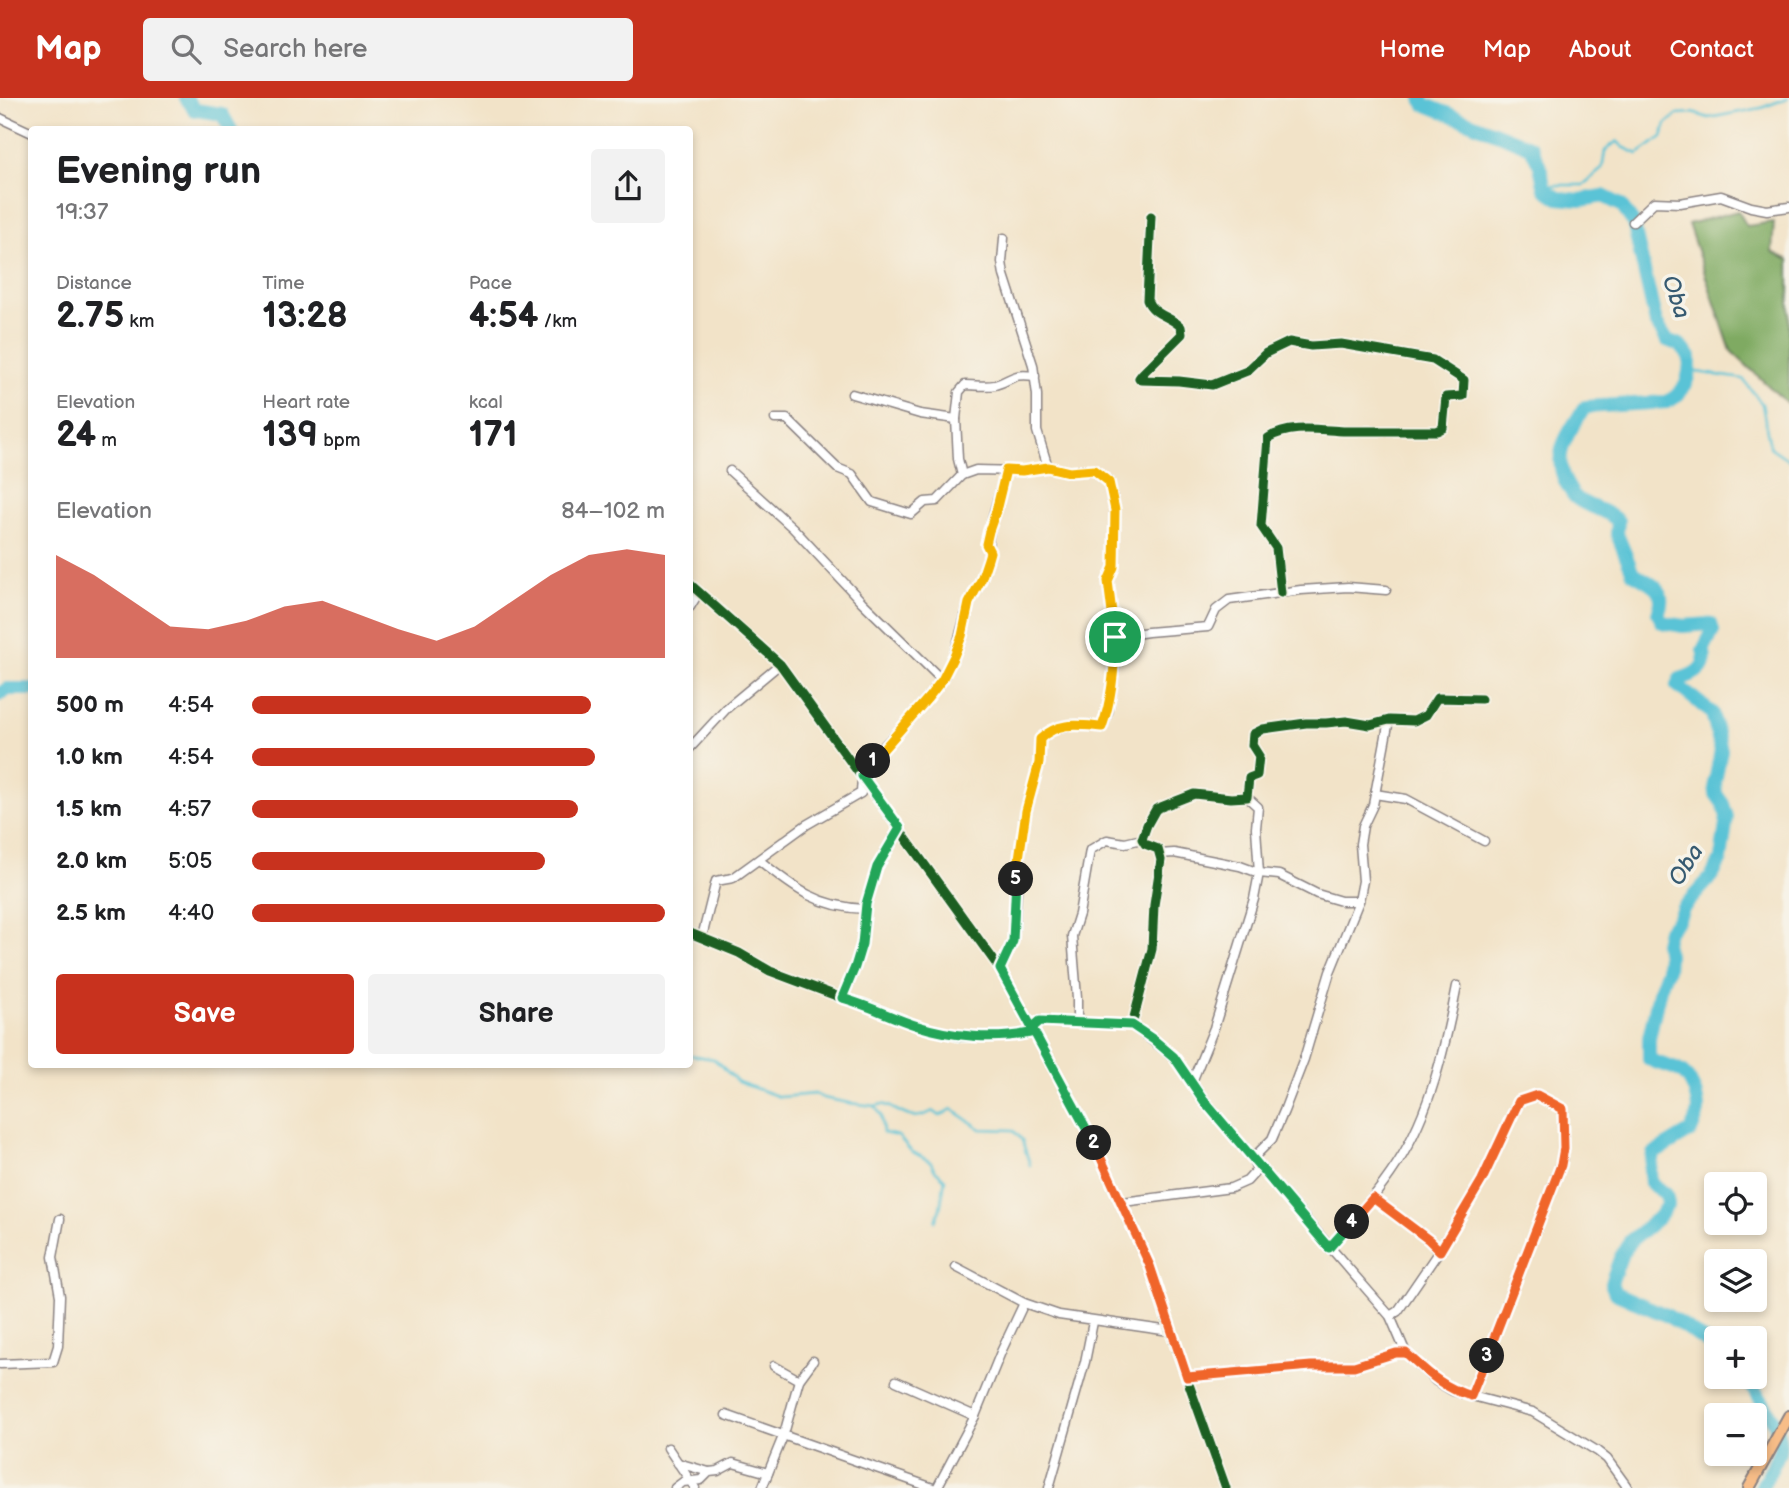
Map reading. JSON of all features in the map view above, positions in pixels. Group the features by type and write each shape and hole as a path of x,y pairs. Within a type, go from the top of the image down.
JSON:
{"highway":[{"path":"1749,1488 1789,1416"}],"street":[{"path":"0,118 28,131"},
{"path":"1633,222 1654,202 1680,203 1721,196 1751,208 1767,210 1789,206"},
{"path":"1151,216 1147,300 1150,307 1175,320 1181,327 1182,334 1139,377 1141,380 1212,385 1247,371 1273,347 1289,342 1311,346 1341,344 1433,360 1464,380 1463,396 1446,397 1444,426 1437,431 1341,431 1305,428 1268,438 1261,526 1276,548 1281,593"},
{"path":"1004,238 1004,275 1033,365 1037,431 1048,467"},
{"path":"962,475 958,459 956,419 959,392 965,385 994,385 1011,376 1035,376"},
{"path":"852,394 920,414 956,419"},
{"path":"775,419 787,419 837,468 852,474 872,502 911,514 925,502 937,501 962,475 976,470 1022,471 1048,467 1069,472 1094,470 1109,482 1115,510 1114,567 1108,581 1115,637 1115,667 1108,712 1102,727 1077,725 1052,728 1040,739 1039,763 1026,811 1020,853 1013,941 1000,969"},
{"path":"702,937 716,881 733,878 806,825 861,793 862,776 880,750 905,725 942,680 962,636 969,603 988,559 990,552 986,544 1006,470"},
{"path":"730,471 793,528 862,602 942,680"},
{"path":"693,587 780,664 1000,969 1080,1115 1150,1266 1170,1331 1226,1488"},
{"path":"1115,637 1209,627 1216,610 1229,600 1348,587 1386,590"},
{"path":"693,602 699,593"},
{"path":"693,745 727,708 780,664"},
{"path":"1247,797 1249,778 1257,775 1259,755 1252,745 1253,734 1264,729 1284,724 1346,721 1370,725 1389,720 1414,721 1426,715 1437,698 1481,699"},
{"path":"1253,1158 1272,1139 1284,1111 1304,1059 1330,972 1359,901 1363,881 1360,844 1363,826 1373,805 1389,720"},
{"path":"1142,839 1156,809 1194,794 1247,797 1258,807 1256,828 1259,873 1254,899 1210,1038 1192,1082"},
{"path":"1375,794 1406,799 1484,841"},
{"path":"842,998 862,944 866,909 877,867 900,828"},
{"path":"1077,1023 1072,936 1079,914 1090,850 1107,839 1125,843 1142,839"},
{"path":"1132,1025 1152,948 1154,905 1161,860 1158,849 1145,844 1142,839"},
{"path":"1159,854 1184,855 1240,866 1259,873 1279,875 1302,888 1341,901 1359,901"},
{"path":"760,860 814,899 844,908 866,909"},
{"path":"693,934 739,953 770,971 918,1026 960,1037 1015,1036 1030,1033 1040,1021 1132,1025 1174,1057 1204,1101 1390,1316 1406,1353 1436,1381 1453,1391 1533,1412 1607,1459 1628,1488"},
{"path":"1329,1248 1373,1198 1399,1162 1418,1123 1443,1057 1457,986"},
{"path":"1390,1316 1398,1311 1440,1251 1482,1180 1519,1101 1537,1095 1563,1109 1564,1148 1561,1165 1471,1396"},
{"path":"1122,1202 1231,1188 1257,1170 1253,1158"},
{"path":"1373,1198 1440,1251"},
{"path":"0,1364 53,1362 58,1346 60,1296 53,1257 60,1219"},
{"path":"956,1267 1024,1303 1059,1315 1170,1331"},
{"path":"726,1415 935,1488 975,1416 1024,1303"},
{"path":"1049,1488 1085,1362 1093,1322"},
{"path":"1187,1377 1311,1366 1354,1366 1396,1353 1406,1353"},
{"path":"763,1488 784,1434 799,1380 813,1362"},
{"path":"774,1366 799,1380"},
{"path":"896,1381 975,1416"},
{"path":"668,1448 692,1485"},
{"path":"677,1463 709,1472 718,1471 733,1463 768,1473"},
{"path":"676,1488 683,1482 692,1485 709,1472"}],"green space":[{"path":"1738,211 1747,226 1774,222 1772,252 1789,260 1789,405 1731,351 1688,224"}],"waterway":[{"path":"186,98 195,110 222,114 229,126"},
{"name":"Oba","path":"1422,98 1424,104 1531,147 1540,166 1545,189 1558,198 1581,200 1603,196 1621,205 1633,222 1656,323 1667,340 1680,345 1690,357 1686,384 1679,394 1667,402 1585,407 1564,443 1560,462 1566,483 1575,497 1618,521 1617,534 1633,573 1659,592 1661,605 1658,613 1662,622 1683,626 1711,624 1713,631 1703,650 1705,656 1702,666 1695,673 1680,679 1677,685 1712,713 1721,750 1715,782 1716,794 1727,817 1721,859 1712,876 1683,908 1678,920 1668,930 1665,943 1667,969 1649,1038 1649,1059 1684,1074 1695,1094 1698,1113 1691,1131 1653,1154 1651,1184 1666,1194 1668,1204 1658,1218 1630,1241 1611,1283 1615,1293 1668,1316 1704,1340"},
{"path":"1544,185 1583,185 1602,169 1605,151 1617,141 1638,154 1662,137 1666,124 1678,114 1693,113 1709,118 1761,108 1788,98"},
{"path":"1690,371 1743,379 1762,404 1770,447 1789,460"},
{"path":"0,694 7,689 28,689"},
{"path":"693,1056 714,1059 738,1082 780,1097 815,1094 849,1103 875,1106 883,1104 912,1117 933,1111 940,1116 952,1109 981,1129 1013,1130 1022,1140 1030,1165"},
{"path":"875,1106 881,1115 883,1133 898,1136 911,1151 931,1162 934,1169 945,1179 935,1221"},
{"name":"Oba","path":"1754,1389 1769,1412 1780,1443 1779,1452 1761,1488"}],"cycle path":[{"path":"1151,216 1147,300 1153,309 1177,323 1182,334 1142,374 1139,378 1141,380 1212,385 1247,371 1266,353 1289,342 1311,346 1341,344 1433,360 1464,380 1463,396 1446,397 1443,428 1437,431 1305,429 1286,431 1268,438 1261,526 1276,548 1281,593"},
{"path":"693,587 780,664 1000,969 1080,1115 1150,1266 1170,1331 1226,1488"},
{"path":"693,934 739,953 770,971 918,1026 960,1037 1015,1036 1030,1033 1040,1021 1132,1025 1152,949 1154,905 1161,860 1158,849 1145,844 1142,839 1156,809 1194,794 1247,797 1249,778 1257,775 1259,756 1252,745 1253,734 1263,729 1306,723 1346,721 1370,725 1389,720 1414,721 1426,715 1437,698 1481,699"}],"route":[{"path":"1115,637 1108,581 1114,567 1112,550 1115,510 1109,482 1094,470 1069,472 1048,467 1022,471 1006,470 986,544 990,552 981,580 969,603 962,636 954,656 942,680 905,725 880,750 862,776 900,828 877,867 870,886 862,944 842,998 918,1026 960,1037 1015,1036 1030,1033 1032,1028 1080,1115 1122,1202 1150,1266 1187,1377 1311,1366 1354,1366 1396,1353 1406,1353 1436,1381 1453,1391 1471,1396 1561,1165 1564,1148 1563,1109 1537,1095 1519,1101 1482,1180 1440,1251 1373,1198 1329,1248 1204,1101 1174,1057 1154,1040 1132,1025 1040,1021 1032,1028 1000,969 1013,941 1020,853 1026,811 1039,763 1040,739 1052,728 1077,725 1102,727 1108,712 1115,667 1115,637"}]}
